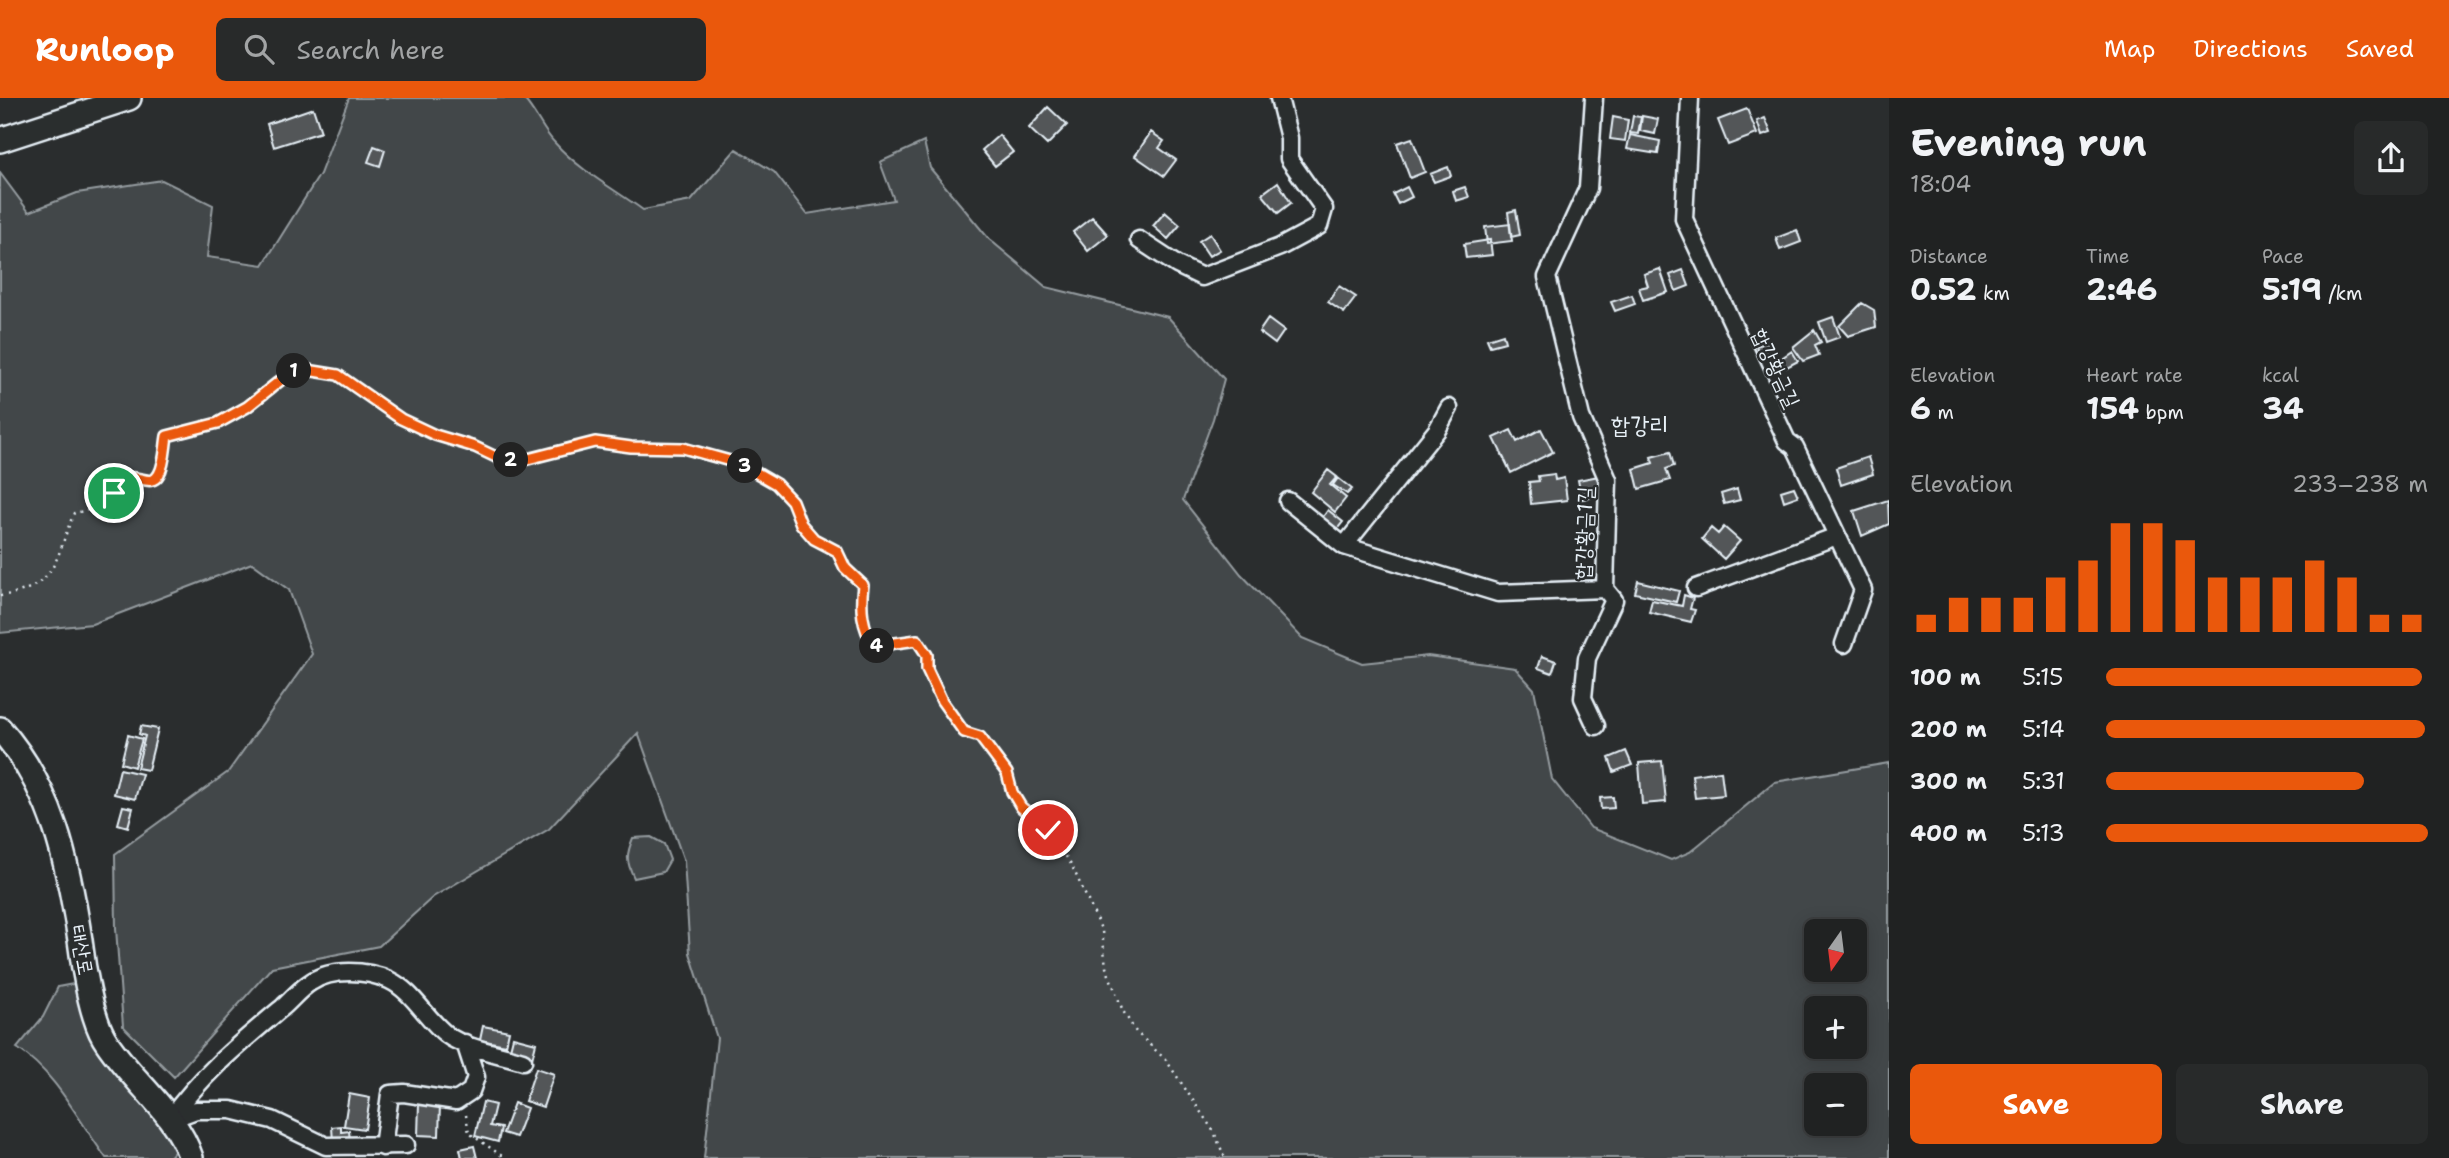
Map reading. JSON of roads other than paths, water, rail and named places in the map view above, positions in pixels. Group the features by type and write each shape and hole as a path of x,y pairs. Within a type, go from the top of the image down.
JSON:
{"street":[{"path":"0,140 129,98"},
{"path":"1139,240 1202,277 1280,247 1319,226 1324,209 1289,159 1289,138 1279,98"},
{"name":"합강황금1길","path":"1344,546 1498,593 1605,589 1608,480 1581,417 1547,277 1588,188 1594,98"},
{"name":"합강황금길","path":"1690,98 1684,219 1787,441 1795,447 1863,590 1844,644"},
{"path":"1288,501 1344,546 1437,430 1448,408"},
{"path":"1696,588 1837,536"},
{"path":"1595,726 1583,698 1587,658 1614,600 1605,589"},
{"name":"태산로","path":"0,729 43,792 62,844 85,975 103,1036 169,1120 187,1145 191,1158"},
{"path":"169,1120 194,1086 241,1041 312,981 344,972 389,980 411,994 431,1021 450,1037 523,1061"},
{"path":"383,1147 390,1094 404,1093 456,1101 471,1091 476,1077 465,1043"},
{"path":"169,1120 196,1110 231,1110 272,1120 326,1146 405,1145"}],"district":[{"name":"합강리","path":"1640,425"}]}
